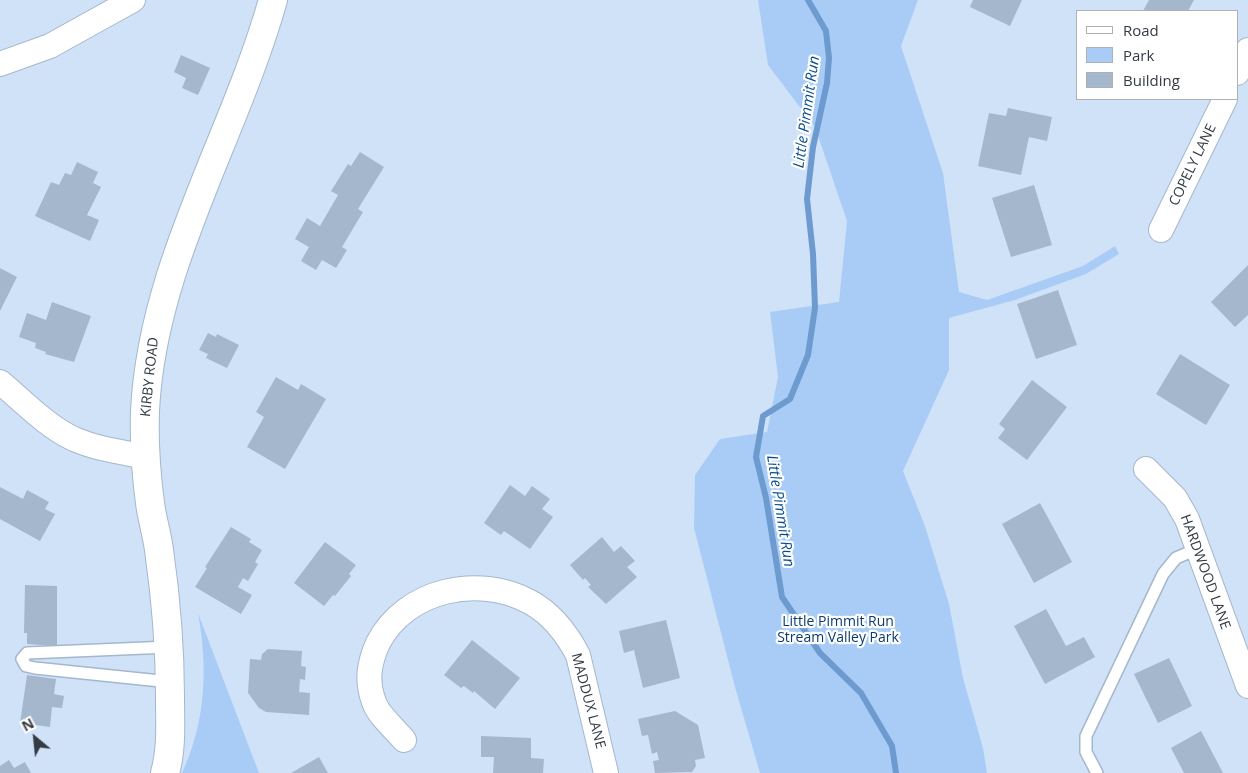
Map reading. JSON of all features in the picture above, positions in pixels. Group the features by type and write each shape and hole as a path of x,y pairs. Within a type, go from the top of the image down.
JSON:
{"main road":[{"name":"KIRBY ROAD","path":"165,773 170,742 169,646 165,591 150,503 146,457 145,411 150,361 159,314 172,270 261,45 273,0"}],"street":[{"path":"0,64 50,46 132,0"},
{"path":"1238,71 1248,50"},
{"name":"COPELY LANE","path":"1161,230 1224,100"},
{"path":"0,382 50,424 73,439 98,448 146,457"},
{"name":"HARDWOOD LANE","path":"1146,469 1166,488 1181,508 1248,686"},
{"name":"MADDUX LANE","path":"404,740 374,704 368,680 372,657 383,635 399,614 422,600 449,590 479,588 504,591 531,602 553,619 570,640 578,655 606,773"}],"lane":[{"path":"1097,773 1086,752 1086,736 1162,574 1176,558 1197,549"},
{"path":"169,646 98,651 38,651 27,653 22,659 26,666 35,668 170,682"}],"green space":[{"name":"Little Pimmit Run Stream Valley Park","path":"758,0 918,0 901,46 943,173 959,292 987,300 1083,266 1115,246 1119,254 1086,274 1015,300 949,318 949,370 903,471 925,526 949,604 963,678 983,748 987,773 760,773 735,687 694,528 695,475 720,439 767,432 778,377 770,312 839,302 847,221 815,127 768,65"},
{"path":"198,613 259,773 182,773 196,734 203,694 203,654"}],"building":[{"path":"973,0 1022,0 1010,26 970,7"},
{"path":"1149,0 1194,0 1189,10 1144,10"},
{"path":"181,55 210,68 198,95 182,88 186,78 174,72"},
{"path":"1008,108 1052,117 1047,141 1029,137 1021,175 978,166 989,113 1006,116"},
{"path":"360,152 384,167 358,209 363,212 342,247 347,250 336,268 322,260 316,270 301,261 309,247 295,239 307,218 320,226 338,195 331,191 348,164 351,166"},
{"path":"77,162 98,172 93,183 101,187 87,215 99,220 90,241 35,216 51,182 59,185 65,173 71,175"},
{"path":"1034,185 1052,245 1011,257 992,198"},
{"path":"1248,265 1248,315 1235,327 1211,302"},
{"path":"0,268 17,277 0,311"},
{"path":"1058,290 1077,345 1036,359 1017,304"},
{"path":"52,302 91,316 74,362 45,354 46,352 35,348 36,343 19,337 27,313 46,320"},
{"path":"208,333 216,337 217,334 239,345 227,368 206,358 208,354 199,350"},
{"path":"1180,354 1230,385 1206,425 1156,394"},
{"path":"276,377 298,390 301,384 326,399 285,469 247,447 264,417 256,412"},
{"path":"1032,380 1067,407 1027,460 998,438 1005,429 999,424"},
{"path":"510,485 525,496 532,486 550,499 542,509 553,517 530,549 504,531 501,535 484,523"},
{"path":"0,487 23,499 27,490 49,502 45,509 55,514 40,541 0,519"},
{"path":"1040,503 1072,562 1034,583 1002,524"},
{"path":"231,527 251,539 249,542 262,550 255,562 258,564 248,581 243,578 238,587 252,595 241,614 195,587 207,568 205,567"},
{"path":"602,537 614,552 621,546 635,561 627,567 637,577 606,604 588,587 591,585 585,578 583,580 570,565"},
{"path":"325,542 356,565 349,574 351,576 324,606 294,583"},
{"path":"25,585 57,586 57,646 27,644 27,633 24,633"},
{"path":"1046,609 1066,646 1084,637 1095,657 1045,684 1014,626"},
{"path":"666,620 680,678 643,688 634,650 624,653 619,631"},
{"path":"472,640 520,678 495,709 474,691 473,693 464,686 461,688 444,675"},
{"path":"268,649 302,651 301,666 306,667 305,680 300,679 299,692 310,693 309,715 266,712 259,708 248,693 250,659 261,660 262,654"},
{"path":"1169,658 1192,706 1158,723 1134,674"},
{"path":"27,675 56,679 54,694 64,696 62,708 52,707 50,727 20,723"},
{"path":"675,711 698,725 705,758 695,760 696,766 692,772 655,773 653,761 659,760 657,752 652,754 648,735 642,736 638,719"},
{"path":"1201,731 1223,773 1184,773 1171,748"},
{"path":"481,736 531,738 531,758 544,759 543,773 493,773 494,757 481,757"},
{"path":"319,757 328,773 291,773"},
{"path":"9,760 14,768 25,762 31,773 0,773 0,766"}],"waterway":[{"name":"Little Pimmit Run","path":"808,0 826,31 829,58 827,83 813,147 807,199 813,254 815,308 808,355 790,399 763,416 756,457 766,498 782,597 820,653 861,693 892,746 896,773"}]}
